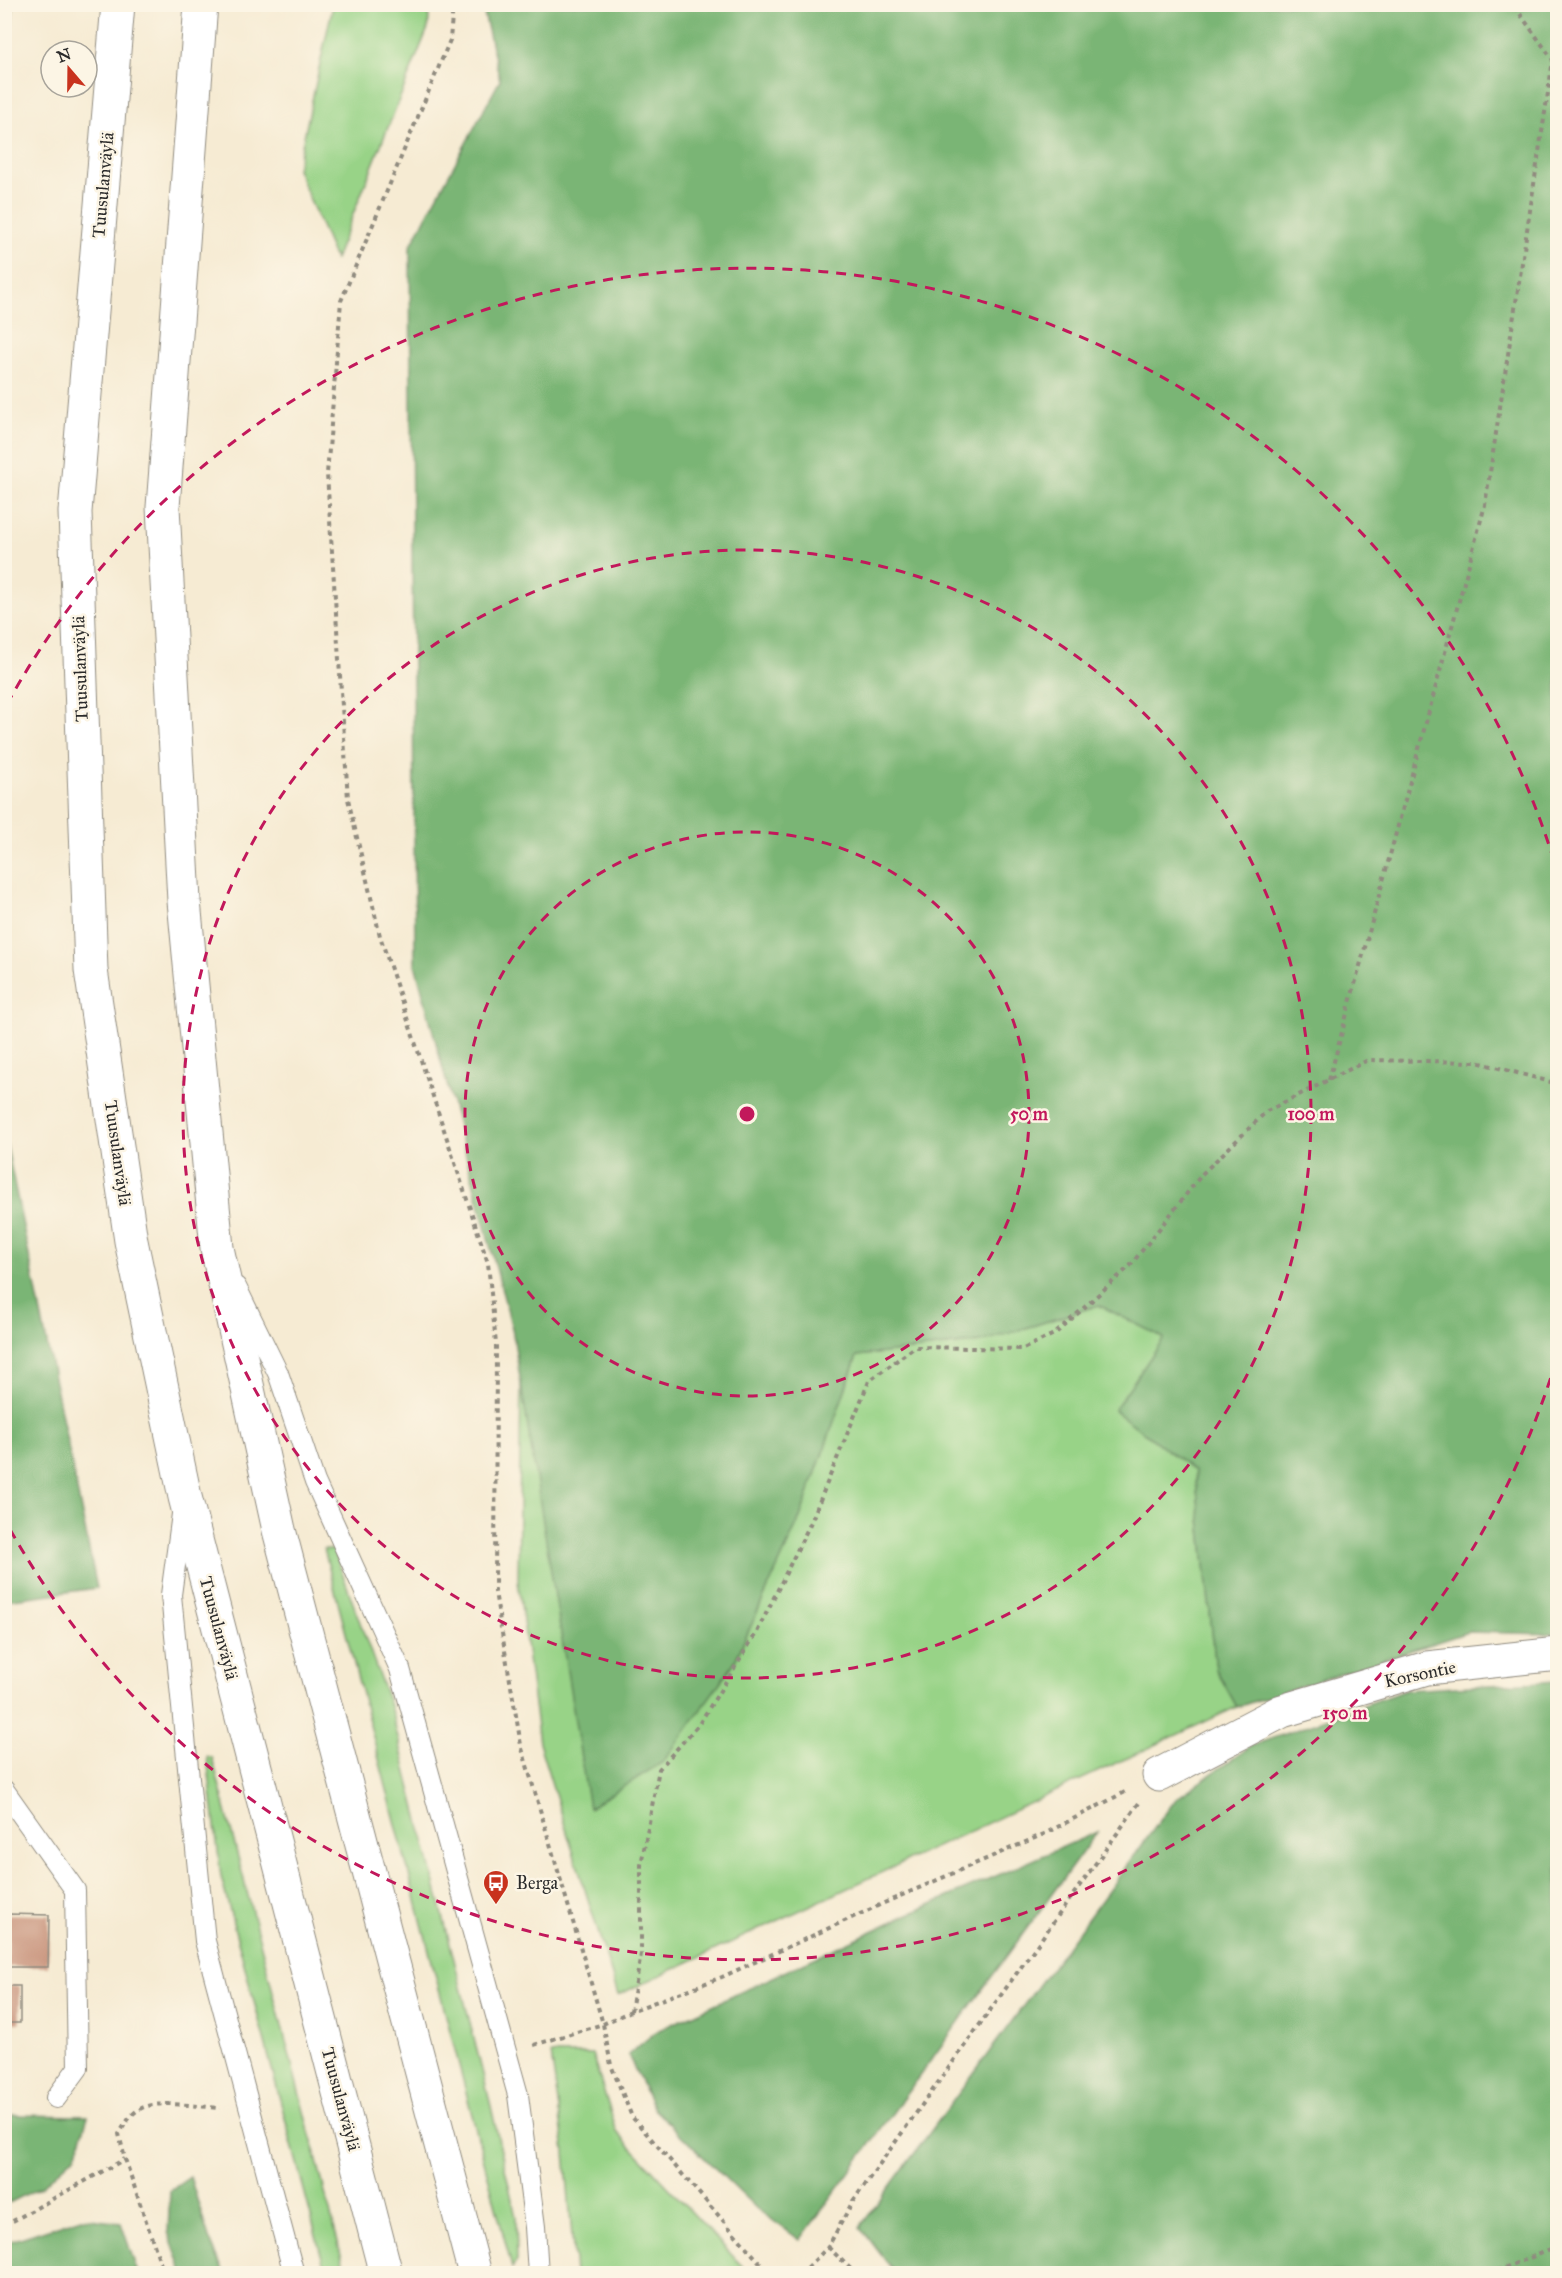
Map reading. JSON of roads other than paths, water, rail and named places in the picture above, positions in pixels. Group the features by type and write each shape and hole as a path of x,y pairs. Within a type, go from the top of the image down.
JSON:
{"main road":[{"name":"Tuusulanväylä","path":"118,4 75,512 91,970 131,1241 185,1497 386,2274"},
{"path":"201,4 163,507 184,901 217,1248 279,1530 474,2274"},
{"name":"Korsontie","path":"1158,1775 1282,1711 1426,1668 1557,1654"}],"lane":[{"path":"217,1248 278,1372 315,1482 400,1669 518,2095 535,2227 538,2274"},
{"path":"185,1497 171,1595 205,1941 294,2274"},
{"path":"4,1790 75,1890 78,2068 56,2098"}],"place":[{"name":"Berga","path":"496,1906"}]}
